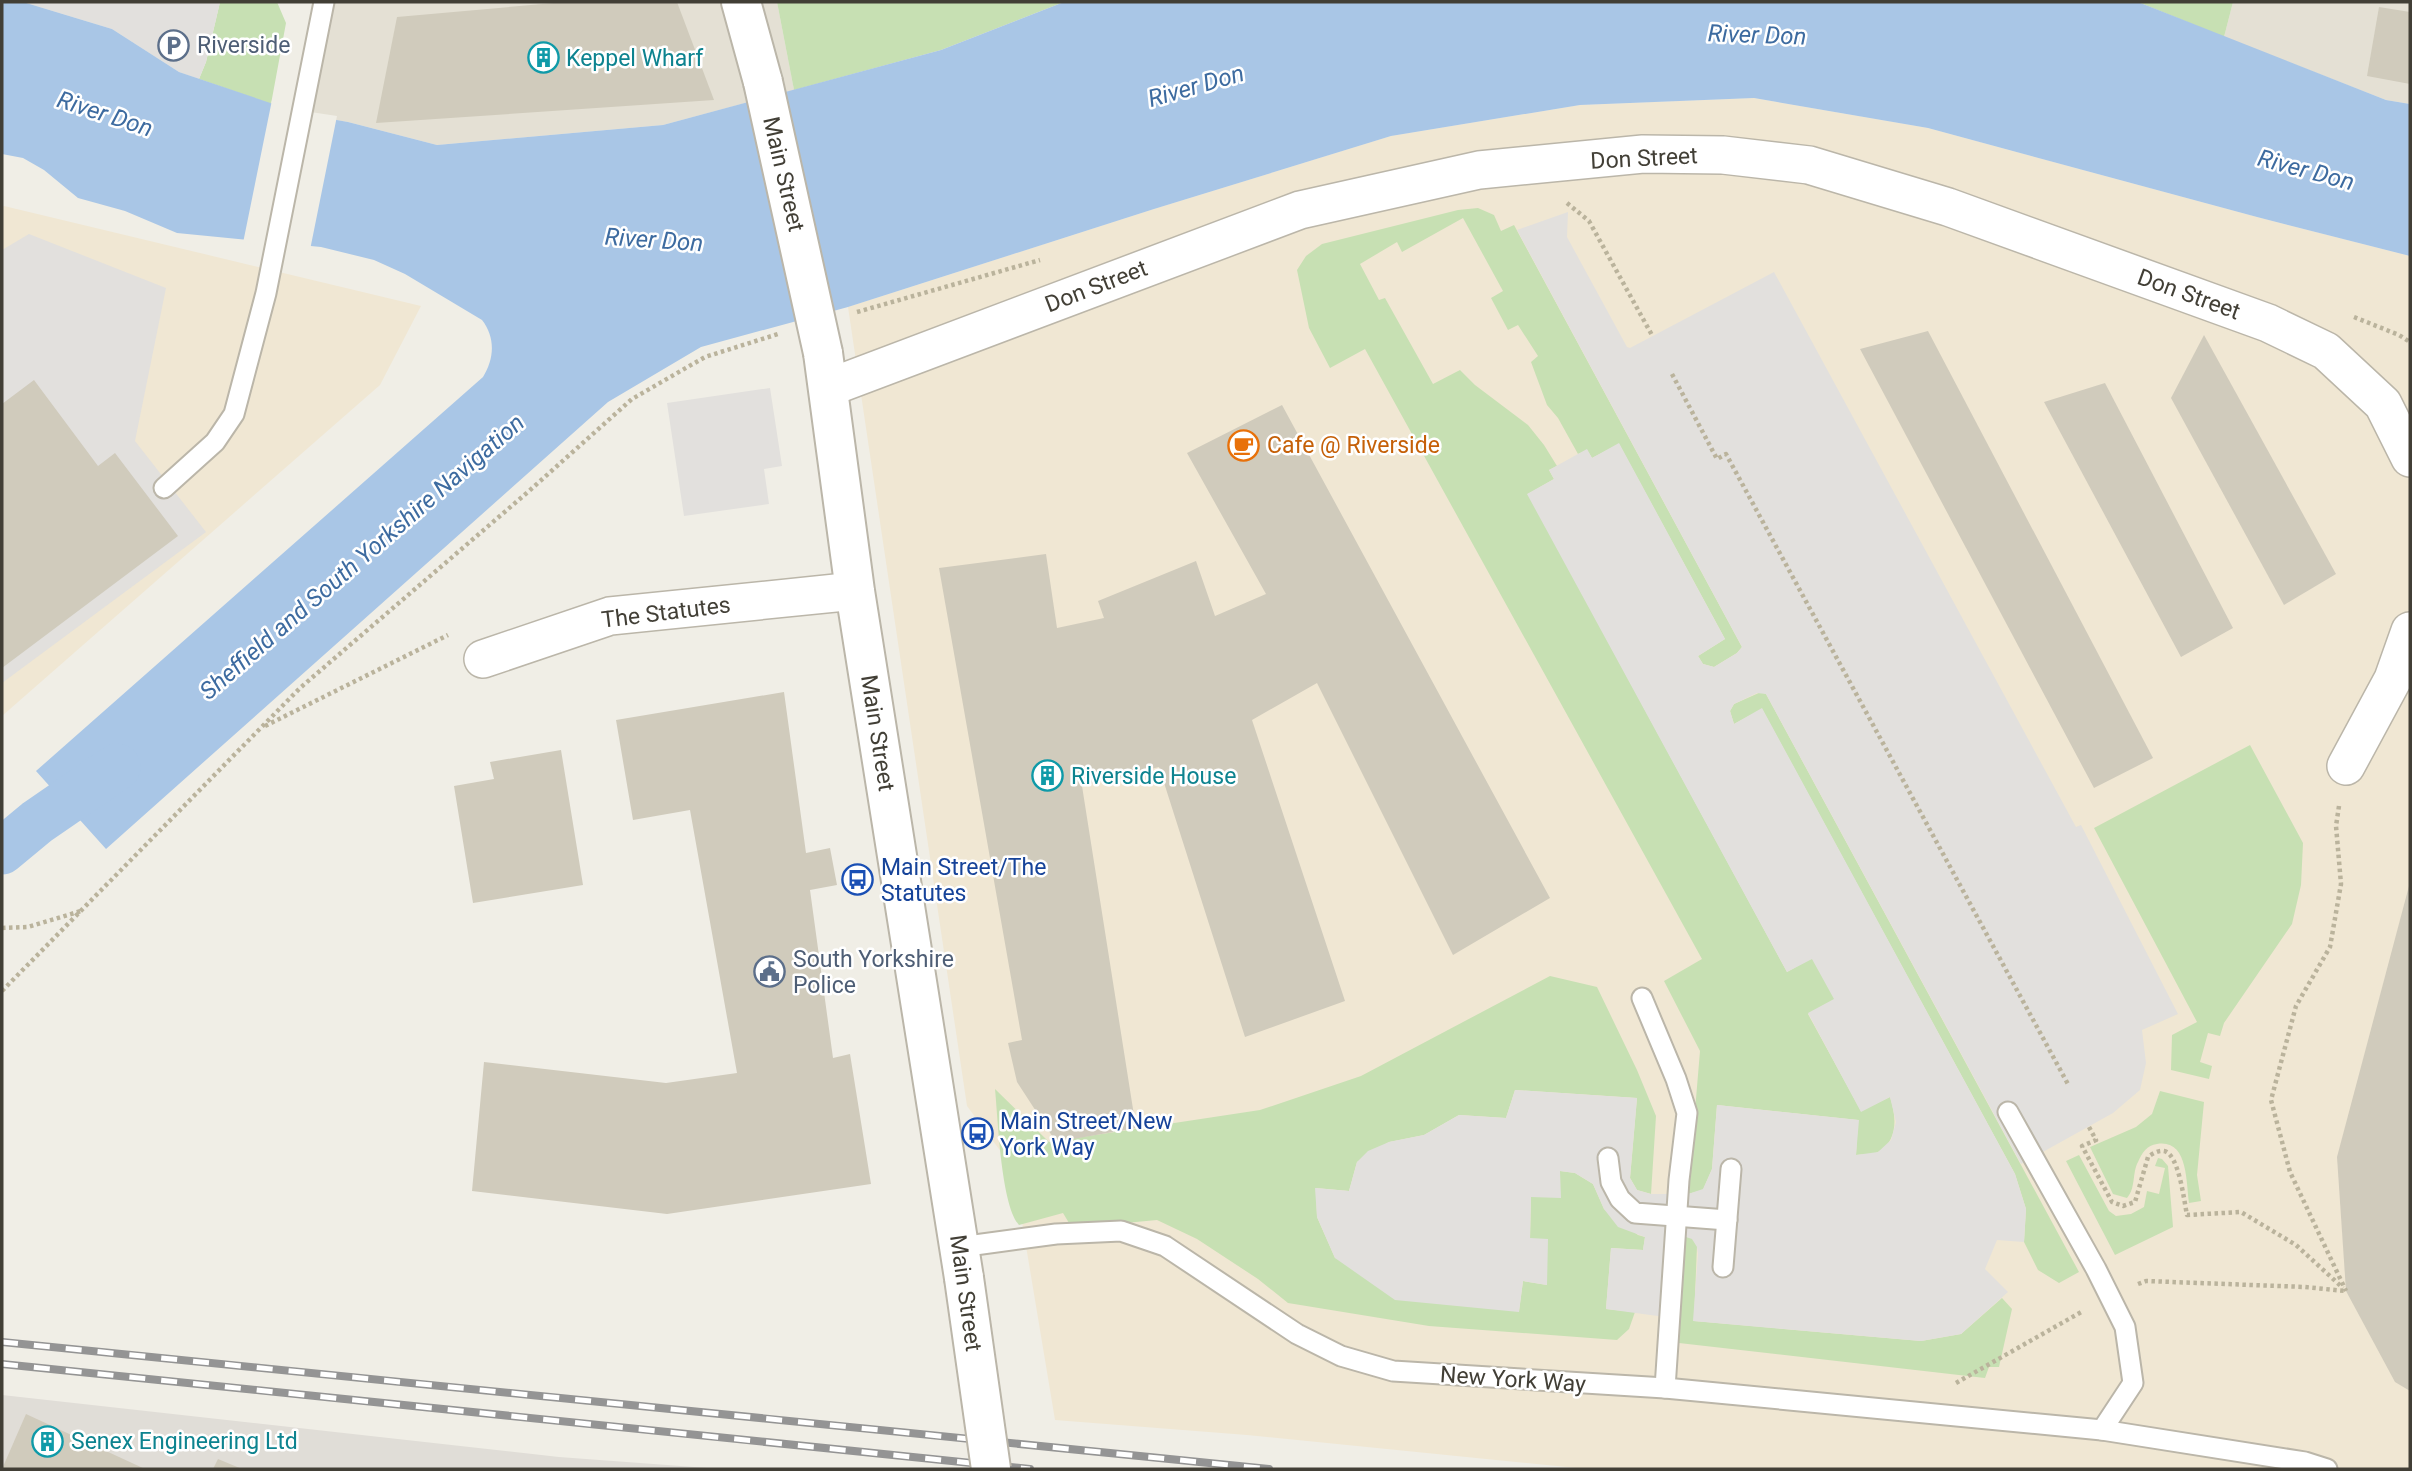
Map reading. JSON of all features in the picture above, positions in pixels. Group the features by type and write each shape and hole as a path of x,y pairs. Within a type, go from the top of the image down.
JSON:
{"street":[{"name":"Main Street","path":"741,2 763,82 826,370 855,591 962,1262 991,1469"},
{"name":"Don Street","path":"826,370 1300,210 1479,170 1643,154 1723,155 1809,165 1948,207 2268,323 2326,351 2383,404 2410,458"},
{"name":"The Statutes","path":"482,659 610,616 855,591"},
{"path":"2346,766 2393,679 2410,631"}],"lane":[{"path":"164,488 215,442 234,414 265,293 324,2"},
{"path":"1642,999 1676,1079 1687,1113 1665,1388"},
{"path":"2008,1112 2096,1269 2125,1327 2133,1383 2102,1430"},
{"path":"1608,1158 1611,1182 1620,1199 1635,1213 1727,1220"},
{"path":"1723,1267 1731,1169"},
{"name":"New York Way","path":"962,1262 1056,1234 1121,1231 1165,1245 1297,1334 1340,1356 1393,1371 1665,1388 2102,1430 2305,1462 2328,1469"}],"path":[{"path":"1522,166 1589,221 1653,337"},
{"path":"846,315 1044,259"},
{"path":"2352,316 2410,342"},
{"path":"2,991 300,688 632,399 705,357 780,333"},
{"path":"1672,374 1717,459 1726,454 2069,1086"},
{"path":"261,728 449,634"},
{"path":"2089,1127 2096,1140 2082,1146 2112,1202 2123,1206 2135,1202 2147,1157 2164,1151 2170,1154 2177,1168 2187,1215 2241,1212 2296,1245 2346,1291 2290,1172 2271,1100 2295,1006 2330,947 2341,884 2336,827 2346,766"},
{"path":"2,928 28,927 82,911"}],"shaded area":[{"name":"Riverside","path":"23,2 220,2 206,62 199,79 179,72 112,29"},
{"path":"324,2 777,2 794,90 663,125 437,145 348,122 303,114"},
{"path":"2233,2 2410,2 2410,104 2386,100 2224,37"},
{"path":"1754,98 1928,128 2410,256 2410,1469 1587,1469 1247,1435 1055,1420 1013,1168 967,1106 848,307 1391,136 1580,105"},
{"path":"2,207 421,306 380,385 2,716"},
{"path":"1568,212 1567,237 1627,347 1630,348 1774,272 2076,827 2081,825 2178,1014 2142,1030 2146,1063 2140,1090 2113,1113 2021,1164 1766,694 1757,693 1734,704 1730,711 1734,724 1762,708 2015,1174 2026,1209 2024,1242 1997,1240 1985,1269 2008,1292 1961,1334 1921,1341 1693,1321 1698,1254 1692,1239 1683,1236 1680,1319 1606,1309 1611,1248 1643,1250 1645,1237 1618,1227 1604,1209 1593,1184 1575,1173 1560,1171 1561,1198 1531,1197 1530,1238 1548,1239 1547,1285 1523,1281 1519,1312 1395,1300 1335,1258 1317,1217 1315,1188 1349,1191 1357,1162 1368,1151 1389,1142 1424,1135 1459,1115 1506,1118 1515,1090 1637,1098 1630,1178 1637,1190 1651,1194 1688,1194 1703,1189 1712,1169 1717,1105 1859,1120 1856,1155 1878,1152 1891,1140 1896,1122 1890,1097 1861,1112 1808,1013 1834,999 1812,959 1787,972 1527,494 1554,479 1549,470 1587,449 1592,458 1619,443 1725,639 1698,656 1703,664 1714,667 1742,647 1517,230"},
{"path":"29,234 166,288 135,441 206,532 2,683 2,250"},
{"path":"770,388 782,466 764,469 769,504 684,516 667,403"},
{"path":"2,1395 559,1457 721,1469 2,1469"}],"green space":[{"path":"220,2 277,2 286,23 271,104 199,79 206,62"},
{"path":"777,2 1064,2 941,50 794,90"},
{"path":"2138,2 2233,2 2224,37"},
{"path":"1478,208 1494,215 1501,231 1514,225 1742,647 1714,667 1703,664 1698,656 1725,639 1619,444 1592,458 1587,450 1578,454 1558,418 1547,405 1531,362 1538,356 1518,325 1508,330 1491,298 1503,291 1463,218 1402,252 1397,242 1360,264 1379,300 1385,298 1433,384 1460,370 1475,385 1528,425 1557,466 1549,470 1554,479 1528,494 1787,972 1812,958 1835,999 1808,1014 1861,1111 1890,1097 1894,1112 1893,1135 1885,1147 1876,1153 1856,1155 1858,1120 1717,1105 1712,1169 1703,1190 1688,1194 1700,1051 1664,981 1702,959 1365,349 1330,368 1309,328 1297,270 1306,256 1322,244 1458,210"},
{"path":"1761,692 1766,694 2079,1272 2059,1283 2038,1270 2024,1242 2026,1209 2015,1174 1762,709 1734,724 1730,711 1734,704"},
{"path":"2250,745 2303,843 2301,885 2292,924 2224,1023 2220,1036 2208,1033 2200,1062 2212,1066 2209,1079 2171,1070 2172,1035 2197,1022 2094,828"},
{"path":"1550,976 1597,987 1637,1070 1656,1116 1651,1194 1637,1190 1630,1178 1637,1098 1515,1090 1506,1118 1459,1115 1424,1135 1389,1142 1357,1162 1349,1191 1316,1188 1317,1217 1335,1258 1519,1311 1523,1281 1547,1285 1530,1239 1531,1197 1560,1171 1575,1173 1593,1184 1604,1209 1638,1235 1645,1237 1643,1250 1611,1248 1606,1309 1635,1312 1629,1329 1617,1340 1429,1326 1288,1303 1258,1279 1197,1239 1157,1220 1072,1228 1063,1213 1019,1225 1013,1215 1001,1161 995,1089 1049,1142 1260,1110 1361,1076"},
{"path":"2160,1091 2204,1102 2197,1175 2201,1201 2189,1203 2184,1163 2175,1148 2167,1144 2153,1145 2143,1153 2136,1166 2132,1190 2127,1198 2113,1194 2090,1147 2136,1127 2152,1114"},
{"path":"2079,1155 2109,1211 2116,1216 2131,1214 2144,1207 2147,1191 2159,1194 2165,1168 2155,1166 2158,1158 2162,1159 2168,1166 2173,1227 2115,1255 2066,1161"},
{"path":"1682,1236 1692,1238 1697,1246 1694,1321 1921,1341 1961,1334 2002,1298 2012,1309 1999,1367 1989,1367 1985,1378 1679,1343"}],"water":[{"name":"River Don","path":"2,2 23,2 112,29 179,72 303,114 348,122 437,145 663,125 941,50 1064,2 2138,2 2386,100 2410,104 2410,256 1928,128 1754,98 1580,105 1391,136 848,307 701,347 608,402 106,849 36,771 483,377 492,348 490,334 482,320 405,274 374,260 321,247 177,233 125,211 78,198 44,170 23,158 2,154"}],"pier":[{"path":"272,100 304,111 337,116 310,250 243,243"}],"building":[{"name":"Keppel Wharf","path":"565,2 677,2 714,100 376,123 397,17"},
{"path":"2379,7 2410,12 2410,84 2367,76"},
{"path":"1928,331 2153,758 2094,788 1860,349"},
{"path":"2204,335 2336,574 2284,605 2171,398"},
{"path":"34,380 98,466 115,453 178,536 2,668 2,404"},
{"path":"2105,383 2233,628 2181,657 2044,402"},
{"name":"Riverside House","path":"1282,405 1550,898 1453,955 1317,683 1252,720 1345,1001 1245,1037 1159,767 1082,786 1136,1128 1056,1142 1017,1082 1008,1043 1022,1040 939,568 1046,554 1057,628 1104,618 1098,601 1196,561 1215,616 1266,594 1187,453"},
{"name":"South Yorkshire Police","path":"784,692 806,853 830,848 837,885 810,890 833,1058 850,1054 871,1184 667,1214 472,1191 484,1062 666,1083 737,1073 690,810 633,820 616,720"},
{"path":"561,750 583,885 473,903 454,786 494,779 490,762"},
{"path":"2409,886 2410,1391 2395,1382 2346,1291 2337,1157"},
{"name":"Senex Engineering Ltd","path":"26,1414 145,1469 2,1469"},
{"path":"218,1459 242,1469 213,1469"}],"waterway":[{"name":"Sheffield and South Yorkshire Navigation","path":"2,851 37,822 117,767"}],"railway":[{"path":"2,1342 1269,1469"},
{"path":"2,1364 1030,1469"}],"place":[{"name":"Riverside","path":"174,45"},
{"name":"Keppel Wharf","path":"543,58"},
{"name":"Cafe @ Riverside","path":"1244,445"},
{"name":"Riverside House","path":"1048,776"},
{"name":"Main Street/The Statutes","path":"858,880"},
{"name":"South Yorkshire Police","path":"770,972"},
{"name":"Main Street/New York Way","path":"977,1134"},
{"name":"Senex Engineering Ltd","path":"48,1441"}]}
